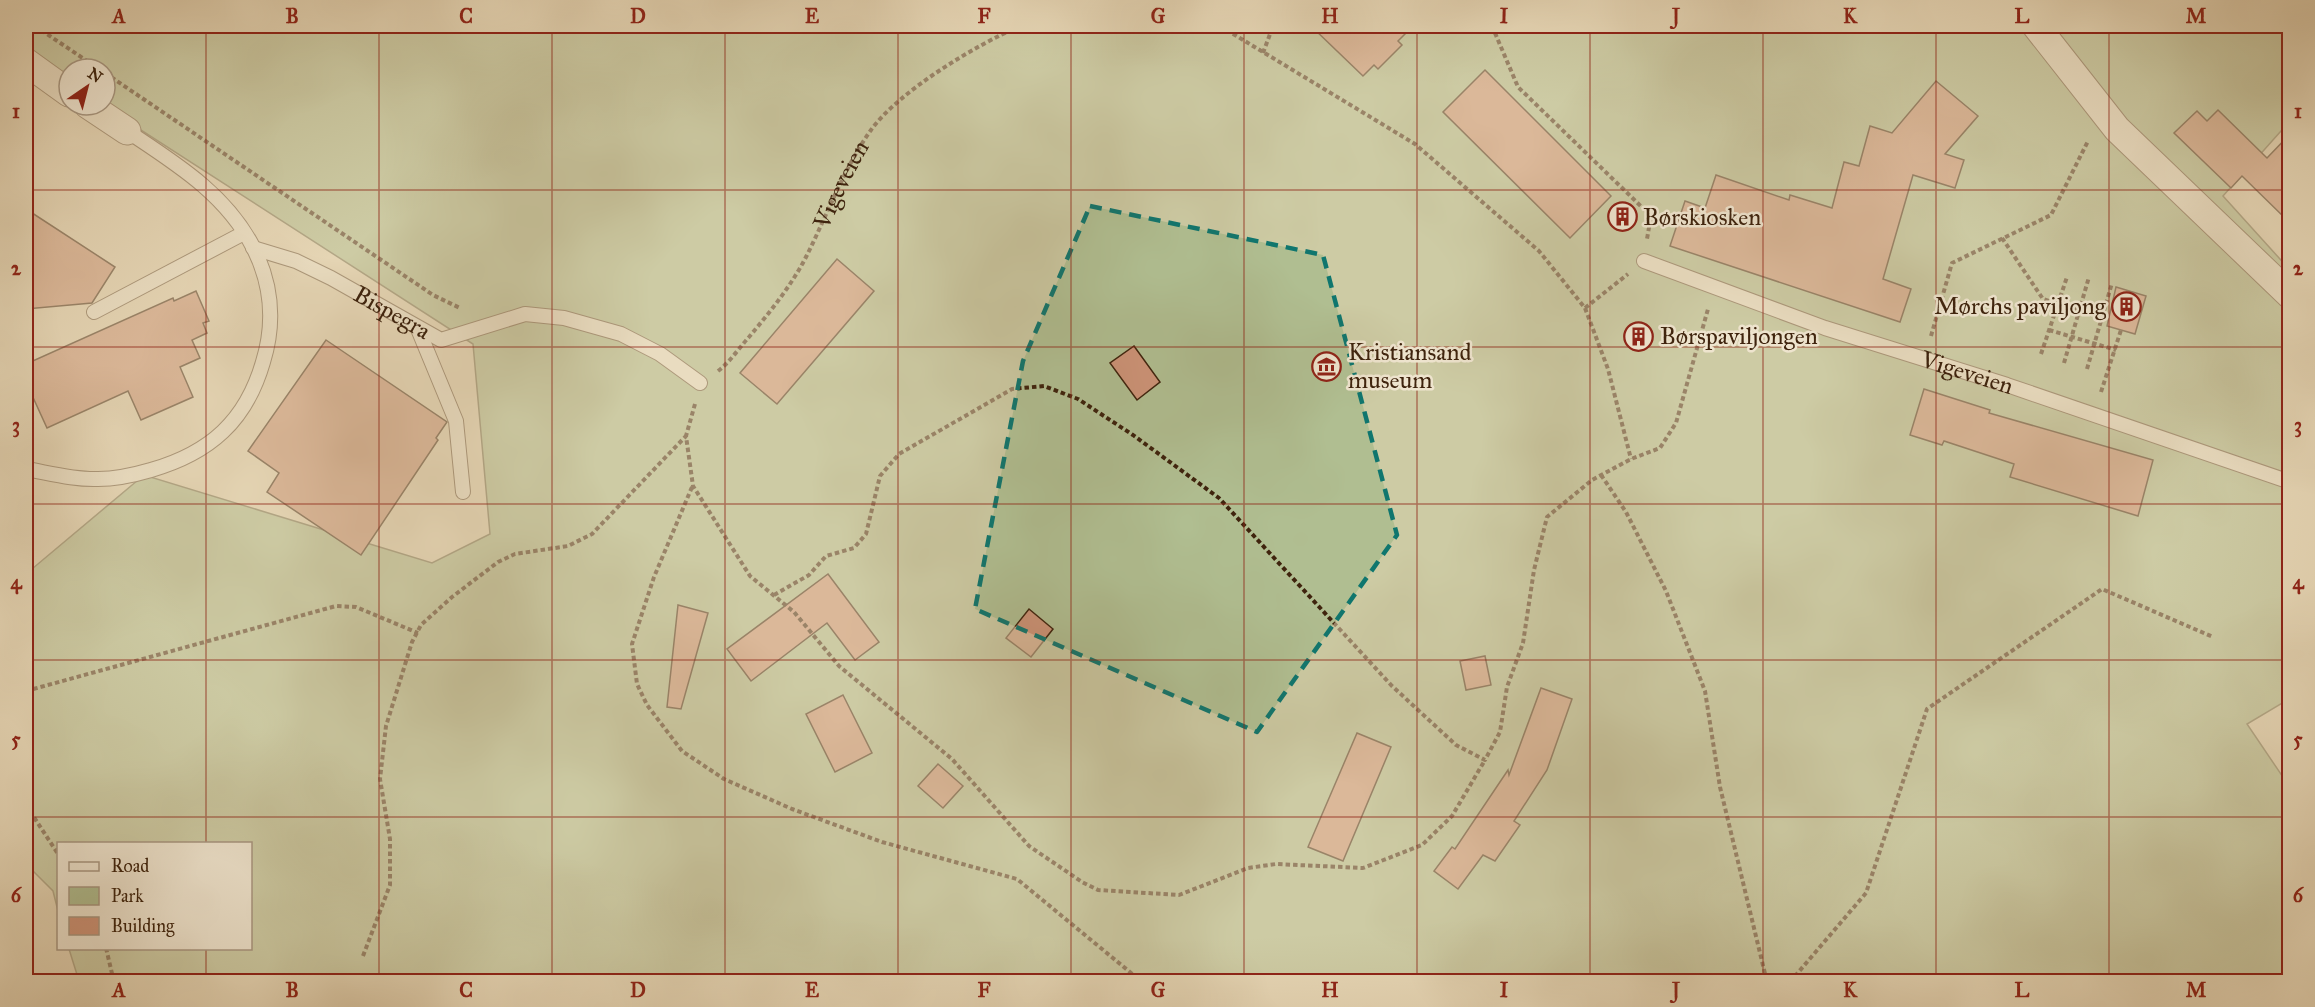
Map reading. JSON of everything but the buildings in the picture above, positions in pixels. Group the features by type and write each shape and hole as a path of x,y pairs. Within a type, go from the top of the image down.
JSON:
{"street":[{"path":"2036,26 2107,118 2161,174 2289,296"},
{"path":"26,62 57,84"},
{"path":"106,117 127,131"}],"lane":[{"path":"26,469 97,480 129,476 178,462 211,444 238,417 258,380 270,338 270,292 254,248 230,211 196,179 127,131"},
{"path":"94,312 244,233"},
{"name":"Bispegra","path":"254,248 296,261 331,278 441,340 496,325 525,314 593,325 621,334 660,354 700,383"},
{"name":"Vigeveien","path":"1644,261 1714,288 2289,482"},
{"path":"418,329 456,421 464,492"}],"path":[{"path":"35,26 81,57"},
{"name":"Vigeveien","path":"700,383 721,369 787,288 806,258 849,165 873,128 909,94 947,66 989,39 1020,26"},
{"path":"1220,26 1415,144 1539,251 1585,308 1608,369 1631,459"},
{"path":"1263,53 1273,26"},
{"path":"1492,26 1518,87 1651,216 1644,261 1585,308"},
{"path":"117,81 433,296 496,325"},
{"path":"1923,359 1952,263 2051,215 2082,148 2107,118"},
{"path":"2002,238 2043,299 2108,320"},
{"path":"2041,354 2067,277"},
{"path":"2064,363 2089,277"},
{"path":"2087,369 2112,283"},
{"path":"700,383 686,436 693,486 750,576 794,612 839,666 952,759 1029,846 1082,882 1098,890 1179,895 1248,868 1299,864 1363,868 1422,845 1452,816 1500,732 1507,687 1523,643 1534,570 1548,517 1601,475 1631,459 1660,448 1676,423 1714,288"},
{"path":"2049,330 2116,350"},
{"path":"2095,415 2121,330"},
{"path":"774,595 809,575 826,556 854,548 866,534 880,476 898,454 1012,389 1044,386 1078,399 1133,435 1219,498 1391,685 1456,745 1485,760"},
{"path":"363,957 376,926 391,874 390,839 380,779 382,749 396,692 418,633 433,613 498,562 515,554 568,546 592,534 686,436"},
{"path":"1601,475 1626,512 1666,591 1705,691 1720,787 1767,981"},
{"path":"693,486 637,621 632,644 637,684 647,705 682,751 698,764 724,779 792,809 882,842 1017,879 1142,981"},
{"path":"1790,981 1866,893 1927,709 2102,589 2213,637"},
{"path":"26,691 336,606 356,607 418,633"},
{"path":"26,805 57,852"},
{"path":"106,950 114,981"}],"highlighted area":[{"path":"1090,206 1323,255 1397,535 1257,732 975,609 1023,361"}],"green space":[{"path":"26,26 2289,26 2289,122 2223,196 2289,269 2289,699 2247,724 2289,786 2289,981 79,981 69,950 252,950 252,842 57,842 57,907 53,891 26,864 26,574 144,475 432,563 490,534 473,344 117,115 117,57 57,57 57,76 26,56"}],"place":[{"name":"Børskiosken","path":"1622,217"},
{"name":"Mørchs paviljong","path":"2127,306"},
{"name":"Børspaviljongen","path":"1639,336"},
{"name":"Kristiansand museum","path":"1327,366"}]}
